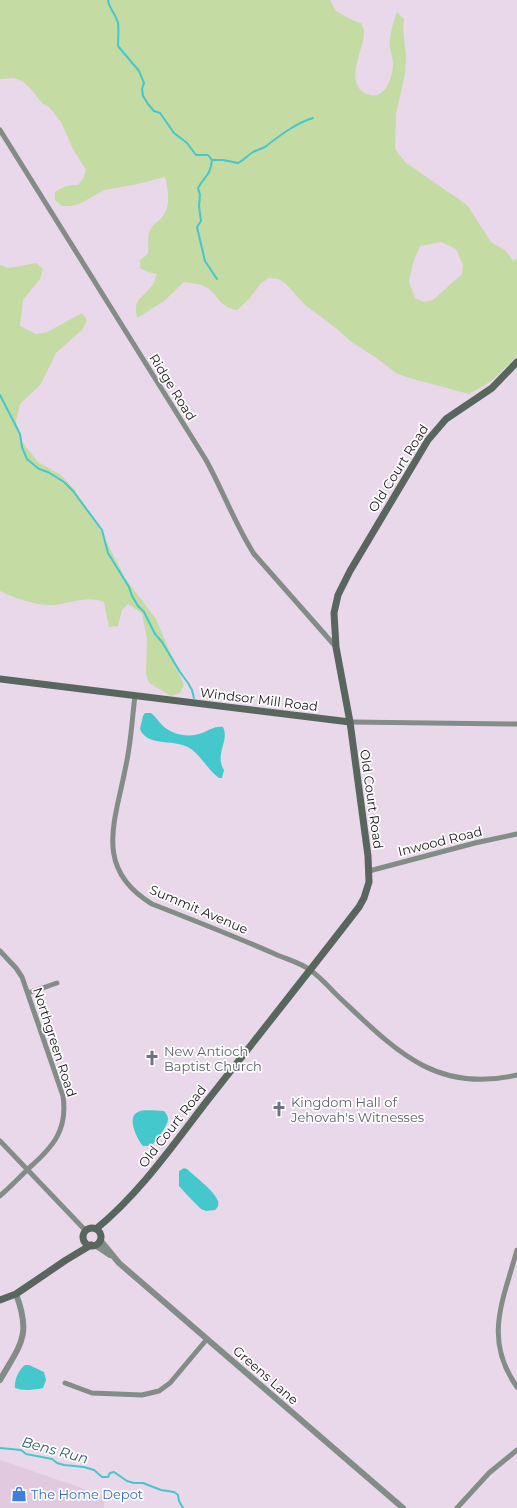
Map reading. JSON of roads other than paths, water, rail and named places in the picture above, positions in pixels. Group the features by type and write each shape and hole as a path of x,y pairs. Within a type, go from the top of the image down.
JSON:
{"main road":[{"name":"Old Court Road","path":"0,1300 16,1294 94,1239 110,1218 152,1172 310,970 364,898 369,882 368,856 350,722 336,647 334,613 341,586 419,454 437,428 446,419 492,388 517,362"},
{"name":"Windsor Mill Road","path":"0,679 350,722"},
{"path":"90,1228 94,1239 83,1237 86,1231 90,1228"}],"street":[{"name":"Ridge Road","path":"0,130 206,460 254,554 336,647"},
{"name":"Summit Avenue","path":"135,696 126,766 112,836 114,859 125,880 141,898 152,904 241,938 310,970 391,1046 416,1063 444,1074 474,1079 498,1079 517,1075"},
{"name":"Windsor Mill Road","path":"350,722 517,724"},
{"name":"Inwood Road","path":"369,871 475,843 517,834"},
{"name":"Northgreen Road","path":"0,951 16,968 22,977 63,1096 65,1108 60,1131 55,1142 47,1152 0,1196"},
{"path":"28,993 58,982"},
{"path":"0,1141 86,1231"},
{"name":"Greens Lane","path":"94,1239 114,1259 403,1508"},
{"path":"517,1250 499,1318 497,1332 498,1346 506,1369 517,1387"},
{"path":"0,1380 22,1340 24,1330 24,1319 16,1294"},
{"path":"65,1383 96,1394 142,1395 159,1391 170,1383 207,1339"},
{"path":"457,1508 489,1473 517,1450"}],"water":[{"path":"145,713 151,713 166,728 181,735 197,735 215,728 223,727 225,737 221,753 221,764 224,770 222,778 215,775 191,749 178,744 149,739 144,735 140,729"},
{"path":"150,1110 164,1111 168,1119 164,1129 151,1146 143,1146 134,1128 133,1118 138,1112"},
{"path":"184,1168 213,1192 218,1201 218,1207 215,1210 206,1211 201,1209 179,1186 179,1171"},
{"path":"25,1365 29,1365 44,1372 46,1380 43,1388 21,1390 15,1388 17,1375"}],"waterway":[{"path":"108,0 118,23 118,46 139,71 144,83 142,89 143,96 154,111 160,113 174,133 187,143 196,155 208,155 212,160 223,160 238,163 253,152 265,147 294,126 313,118"},
{"path":"212,160 209,173 198,188 200,195 199,206 201,221 197,227 205,261 217,279"},
{"path":"0,395 20,434 22,447 27,459 39,469 48,472 64,482 73,491 102,530 108,553 129,587 138,606 144,612 155,634 162,642 188,683 194,698"},
{"name":"Bens Run","path":"0,1448 21,1450 26,1454 52,1459 57,1463 64,1465 84,1467 94,1470 102,1477 108,1477 110,1473 114,1472 127,1481 143,1483 161,1490 174,1492 178,1495 179,1501 183,1508"}],"place":[{"name":"New Antioch Baptist Church","path":"152,1058"},
{"name":"Kingdom Hall of Jehovah's Witnesses","path":"279,1109"},
{"name":"The Home Depot","path":"19,1494"}]}
